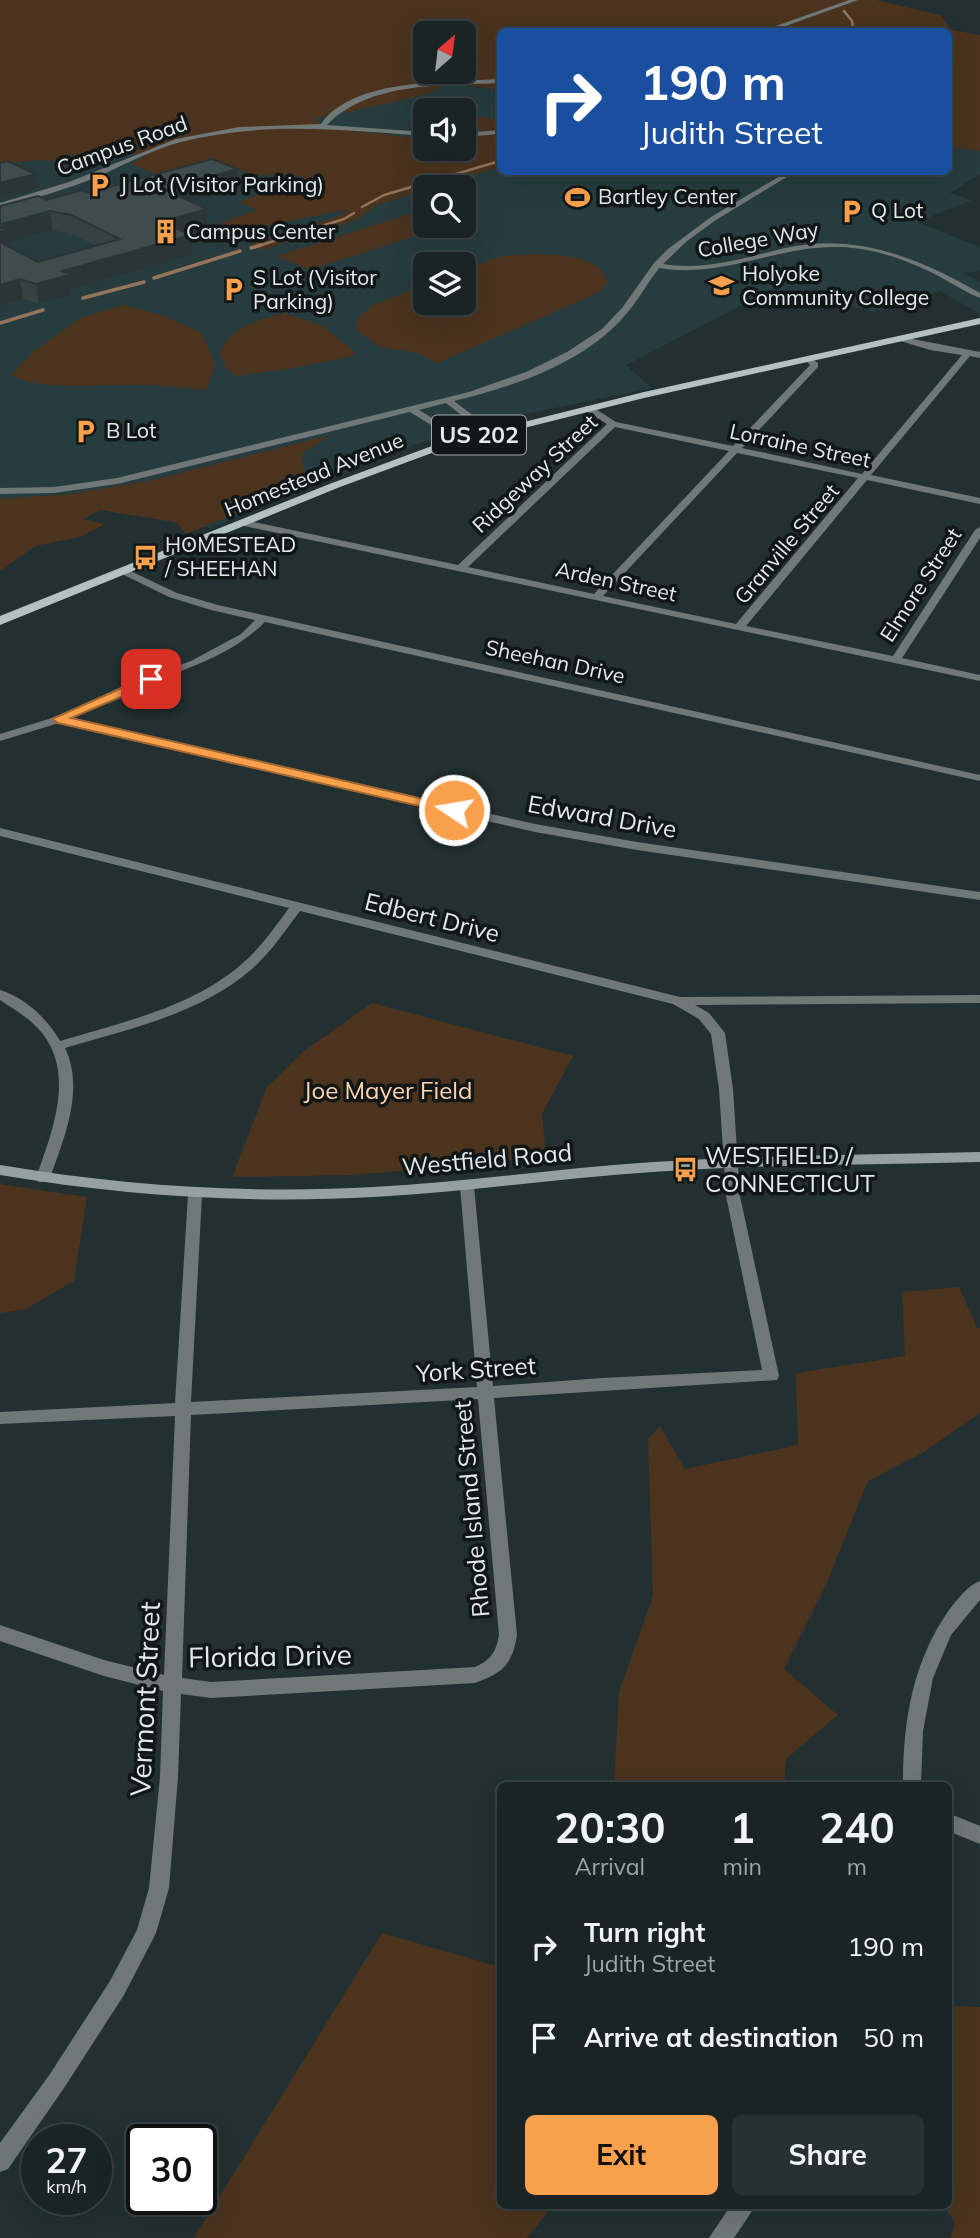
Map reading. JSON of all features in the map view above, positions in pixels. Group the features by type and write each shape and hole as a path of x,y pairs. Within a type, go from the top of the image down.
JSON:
{"main road":[{"name":"Homestead Avenue","path":"0,621 391,464 462,440 588,408 980,321"},
{"name":"Westfield Road","path":"0,1170 117,1189 195,1195 341,1195 732,1162 980,1157"}],"street":[{"path":"774,28 855,0"},
{"path":"324,124 346,105 369,96 399,90 497,81"},
{"name":"Campus Road","path":"0,205 64,187 183,139 250,127 324,124 413,133"},
{"path":"476,134 497,131"},
{"path":"0,491 54,490 117,481 412,409 516,380 594,340 616,321 657,265 705,223 786,175"},
{"name":"College Way","path":"657,265 680,270 707,269 814,245 853,245 905,257 980,296"},
{"path":"900,338 980,355"},
{"name":"Granville Street","path":"739,627 968,353"},
{"path":"594,598 815,365 808,359"},
{"path":"447,400 489,432"},
{"name":"Ridgeway Street","path":"460,569 613,424 588,408"},
{"path":"412,409 462,440"},
{"name":"Lorraine Street","path":"613,424 980,501"},
{"name":"Arden Street","path":"244,523 980,678"},
{"name":"Elmore Street","path":"895,661 980,530"},
{"name":"Sheehan Drive","path":"126,572 182,598 263,618 980,778"},
{"path":"0,738 58,719 129,687 195,663 245,636 263,618"},
{"name":"Edward Drive","path":"58,719 535,828 637,846 980,896"},
{"name":"Edbert Drive","path":"0,832 678,1001 704,1016 718,1033 732,1162 733,1196 771,1376"},
{"path":"57,1046 166,1012 212,992 258,958 281,931 296,907"},
{"path":"0,994 38,1021 57,1046 66,1067 66,1099 58,1136 43,1178"},
{"path":"678,1001 980,999"},
{"name":"Rhode Island Street","path":"467,1186 508,1635 502,1660"},
{"name":"Vermont Street","path":"0,2161 98,2019 133,1960 151,1921 159,1888 164,1847 173,1686 183,1408 195,1195"},
{"name":"York Street","path":"183,1408 486,1394 602,1384 771,1376"},
{"path":"0,1418 183,1408"},
{"path":"912,1782 916,1710 925,1674 947,1626 980,1588"},
{"name":"Florida Drive","path":"0,1633 103,1668 173,1686 211,1690 475,1675 494,1668 502,1660"},
{"path":"952,1824 980,1835"},
{"path":"720,2238 742,2209"}],"shaded area":[{"name":"Holyoke Community College","path":"0,30 413,80 413,84 450,84 497,90 497,175 952,175 952,147 980,151 980,174 950,193 972,200 917,222 980,247 980,271 963,273 980,281 980,314 940,291 875,311 767,292 626,365 652,388 497,420 414,445 211,528 62,504 0,537"}],"green space":[{"path":"0,0 876,0 940,15 950,28 497,28 497,90 454,84 476,84 476,21 413,21 413,84 445,84 435,91 416,97 315,119 323,127 413,138 413,161 476,161 476,117 497,120 497,168 474,175 413,175 413,194 377,205 356,220 262,250 249,245 339,216 349,209 235,232 218,224 257,210 240,202 302,176 253,175 221,163 164,177 131,164 146,156 113,149 89,159 68,154 52,161 0,164"},
{"path":"952,30 980,35 980,151 952,147"},
{"path":"413,213 413,237 310,270 277,256"},
{"path":"539,254 580,259 598,268 607,284 596,294 437,363 417,353 380,347 357,331 357,319 373,305 413,290 413,315 476,315 476,265 501,256"},
{"path":"122,305 162,315 202,333 215,365 206,390 146,385 56,385 23,380 12,374 34,351 81,318"},
{"path":"284,313 323,326 355,352 352,356 295,368 235,376 226,368 220,353 230,337 246,326"},
{"path":"331,435 302,453 305,485 186,534 176,522 100,510 83,519 105,524 80,537 35,546 0,571 0,499 70,494 153,480"},
{"name":"Joe Mayer Field","path":"372,1003 573,1056 542,1114 546,1157 355,1175 232,1177 267,1087 304,1051"},
{"path":"0,1184 87,1197 74,1281 24,1310 0,1313"},
{"path":"959,1287 977,1328 980,1328 980,1413 924,1452 868,1481 824,1589 784,1669 838,1715 786,1759 784,1782 614,1782 619,1692 653,1596 648,1439 660,1426 685,1469 798,1445 796,1373 905,1356 902,1292"},
{"path":"382,1933 497,1966 497,2209 551,2209 527,2238 194,2238 208,2215 217,2215 217,2201"},
{"path":"952,2006 980,2007 980,2238 950,2238 955,2224 947,2209 952,2209"}],"building":[{"path":"212,159 237,169 165,190 207,209 162,222 191,235 62,271 69,275 36,284 20,279 0,285 0,242 38,262 120,239 71,215 50,211 0,224 0,206 38,196 47,200 82,190 87,193"},
{"path":"7,161 36,174 0,183 0,163"}],"waterway":[{"path":"844,11 852,21 853,28"},
{"path":"362,207 384,195 497,162"},
{"path":"255,247 344,219 354,213"},
{"path":"251,248 261,245"},
{"path":"154,278 240,251"},
{"path":"83,298 144,282"},
{"path":"0,323 43,310"}],"place":[{"name":"J Lot (Visitor Parking)","path":"100,185"},
{"name":"Bartley Center","path":"578,197"},
{"name":"Q Lot","path":"851,211"},
{"name":"Campus Center","path":"166,232"},
{"name":"Holyoke Community College","path":"722,286"},
{"name":"S Lot (Visitor Parking)","path":"233,290"},
{"name":"B Lot","path":"86,431"},
{"name":"HOMESTEAD / SHEEHAN","path":"145,557"},
{"name":"WESTFIELD / CONNECTICUT","path":"685,1170"}],"route":[{"path":"151,679 58,719 454,810"}]}
